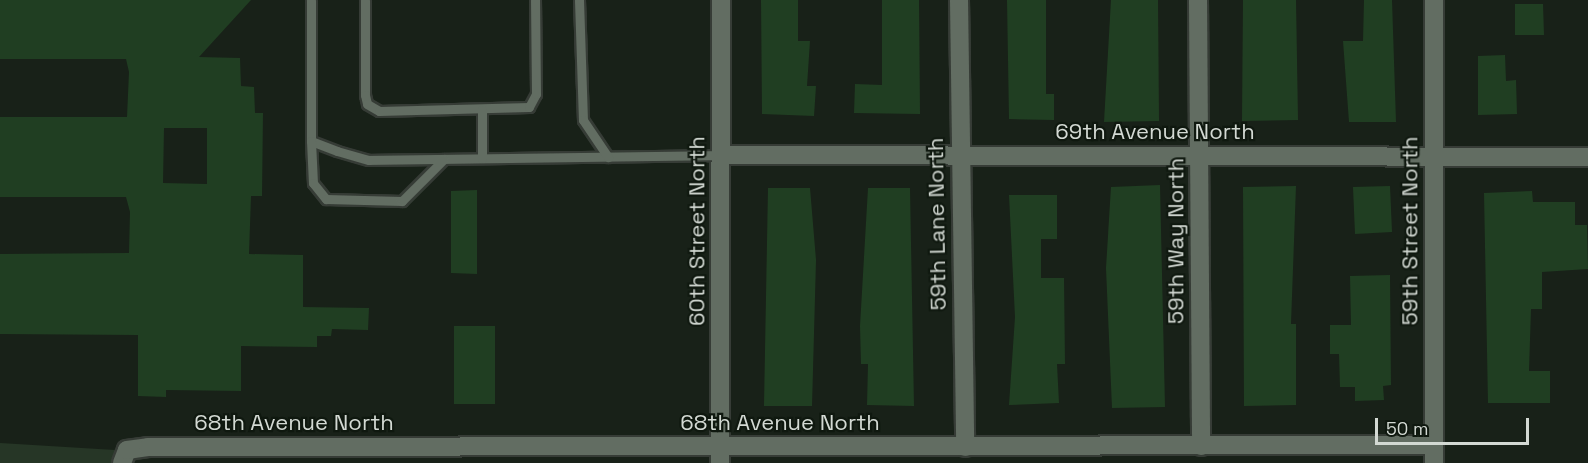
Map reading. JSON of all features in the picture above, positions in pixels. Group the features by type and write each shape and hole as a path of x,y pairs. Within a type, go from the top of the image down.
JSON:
{"street":[{"name":"60th Street North","path":"720,455 722,0"},
{"name":"59th Lane North","path":"959,0 965,447"},
{"name":"59th Way North","path":"1198,0 1201,446"},
{"name":"59th Street North","path":"1434,0 1434,454"},
{"name":"69th Avenue North","path":"722,155 1434,159 1588,157"},
{"name":"68th Avenue North","path":"124,457 720,455 965,447 1201,446 1434,454"}],"lane":[{"path":"311,0 313,183 326,199 402,201 444,159"},
{"path":"365,0 367,104 379,111 522,110 534,102 535,0"},
{"path":"579,0 583,120 608,157"},
{"path":"482,110 482,158"},
{"path":"311,141 369,160 722,155"}],"green space":[{"path":"0,443 115,450 111,463 0,463"}],"building":[{"path":"0,0 251,0 199,57 240,58 241,86 254,87 255,113 263,113 262,196 251,196 249,254 303,255 303,307 369,308 368,330 332,329 331,336 317,336 317,347 241,346 241,391 166,390 166,397 138,396 138,335 0,334 0,254 129,253 130,212 126,197 0,197 0,117 127,117 129,72 126,59 0,59","holes":["164,128 207,128 207,184 163,183"]},
{"path":"761,0 798,0 798,41 810,41 807,86 816,86 814,116 762,114"},
{"path":"882,0 919,0 920,114 854,113 855,84 882,85"},
{"path":"1007,0 1046,0 1046,94 1054,94 1054,120 1009,119"},
{"path":"1111,0 1158,0 1159,121 1104,122"},
{"path":"1243,0 1296,0 1298,120 1242,121"},
{"path":"1364,0 1392,0 1396,122 1349,122 1343,41 1363,41"},
{"path":"1515,4 1543,4 1544,35 1515,35"},
{"path":"1505,55 1506,81 1516,80 1517,114 1478,115 1478,56"},
{"path":"1160,185 1165,407 1112,408 1106,268 1111,187"},
{"path":"1296,186 1291,324 1296,324 1296,405 1244,406 1243,187"},
{"path":"1390,186 1392,232 1355,234 1353,187"},
{"path":"768,188 810,188 816,260 812,406 764,406"},
{"path":"868,188 910,188 914,406 867,405 868,364 861,364 860,326"},
{"path":"477,190 477,274 451,273 451,191"},
{"path":"1532,191 1533,202 1575,202 1575,225 1587,225 1588,269 1542,272 1542,309 1531,309 1529,371 1550,371 1550,403 1488,403 1484,193"},
{"path":"1009,195 1057,195 1057,239 1041,239 1041,278 1064,278 1065,364 1057,364 1059,403 1009,405 1015,317"},
{"path":"1390,275 1391,385 1383,386 1384,400 1355,401 1355,387 1340,387 1339,354 1330,354 1330,325 1351,325 1350,276"},
{"path":"454,326 495,326 495,404 454,404"}]}
